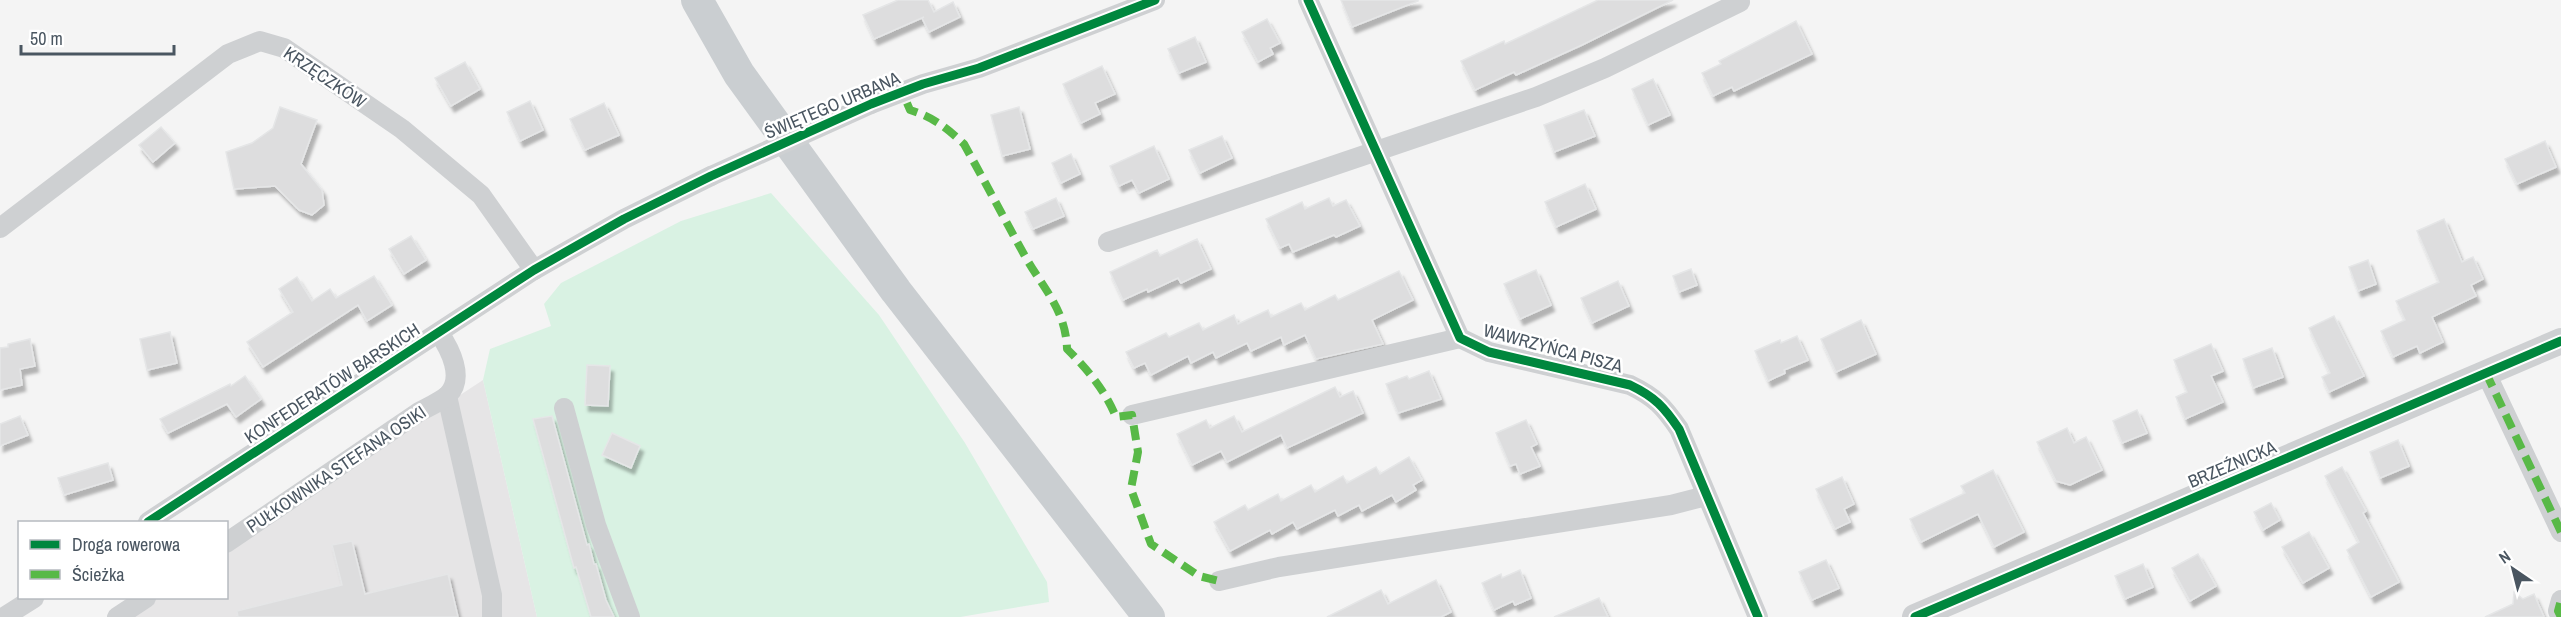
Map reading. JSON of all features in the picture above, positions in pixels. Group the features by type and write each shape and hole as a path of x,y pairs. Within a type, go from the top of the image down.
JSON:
{"main road":[{"path":"697,0 739,74 896,291 1149,617"}],"street":[{"name":"ŚWIĘTEGO URBANA","path":"534,270 624,219 711,176 871,104 923,84 979,68 1155,0"},
{"name":"WAWRZYŃCA PISZA","path":"1308,0 1460,338"},
{"path":"1108,242 1536,97 1605,68 1740,2"},
{"name":"KRZĘCZKÓW","path":"0,228 228,54 260,40 285,48 402,129 481,195 534,270"},
{"name":"KONFEDERATÓW BARSKICH","path":"149,521 534,270"},
{"name":"PUŁKOWNIKA STEFANA OSIKI","path":"228,542 418,412 447,396 454,387 455,365 449,348 439,333"},
{"name":"WAWRZYŃCA PISZA","path":"1132,415 1460,338 1489,352 1630,386 1649,394 1665,408 1679,429 1758,617"},
{"name":"BRZEŹNICKA","path":"1915,617 2561,341"},
{"path":"2486,374 2561,532"},
{"name":"PUŁKOWNIKA STEFANA OSIKI","path":"447,396 492,595 492,617"},
{"path":"564,408 596,525 630,617"},
{"path":"1219,581 1279,567 1671,505 1706,496"},
{"path":"4,617 31,599"},
{"path":"117,617 143,599"},
{"path":"2561,600 2558,611 2561,617"}],"shaded area":[{"path":"483,380 537,617 124,617 152,599 228,599 228,548"}],"green space":[{"path":"771,193 879,315 965,443 1047,582 1049,602 960,617 537,617 483,380 490,349 551,326 544,304 561,283 681,221"}],"building":[{"path":"898,0 928,0 934,12 953,2 960,17 929,32 922,18 924,17 874,39 863,15"},
{"path":"1341,0 1418,0 1418,1 1352,27"},
{"path":"1598,0 1673,0 1516,75 1514,72 1475,90 1461,61 1504,41 1505,44"},
{"path":"1267,19 1280,43 1270,48 1273,54 1258,62 1242,32"},
{"path":"1796,21 1812,54 1734,91 1732,87 1713,96 1702,73 1721,64 1719,61"},
{"path":"1195,37 1206,62 1179,73 1168,49"},
{"path":"465,62 480,89 451,106 435,78"},
{"path":"1102,66 1115,94 1095,103 1100,114 1081,123 1063,84"},
{"path":"1653,79 1670,115 1648,125 1632,89"},
{"path":"530,101 543,130 520,141 507,112"},
{"path":"604,103 619,135 585,150 570,119"},
{"path":"280,107 317,120 301,164 322,190 324,205 312,215 299,210 275,186 234,189 226,152 252,143 273,128"},
{"path":"1019,107 1030,149 1002,156 991,115"},
{"path":"1584,110 1595,136 1554,152 1544,125"},
{"path":"161,127 175,143 153,162 139,145"},
{"path":"1222,136 1232,158 1200,173 1189,150"},
{"path":"2545,141 2556,167 2517,184 2505,159"},
{"path":"1154,146 1169,179 1139,193 1132,180 1119,186 1110,166"},
{"path":"1071,154 1080,174 1061,183 1052,163"},
{"path":"1585,184 1596,209 1556,227 1545,202"},
{"path":"1056,198 1064,216 1033,229 1025,212"},
{"path":"1329,198 1333,206 1346,200 1360,226 1293,252 1289,244 1280,248 1266,219 1302,202 1305,209"},
{"path":"2444,219 2462,262 2473,257 2483,279 2471,285 2476,296 2432,317 2443,342 2420,353 2417,346 2393,357 2381,331 2405,320 2396,301 2439,282 2417,231"},
{"path":"411,236 426,260 404,274 389,249"},
{"path":"1197,239 1211,269 1181,283 1178,278 1148,292 1147,289 1123,300 1110,272 1157,250 1160,256"},
{"path":"2368,260 2376,284 2358,291 2349,267"},
{"path":"1691,269 1697,285 1679,292 1673,276"},
{"path":"1536,270 1551,305 1520,319 1504,284"},
{"path":"1399,271 1413,300 1372,320 1383,344 1316,359 1305,335 1284,345 1281,337 1251,351 1247,343 1216,358 1213,352 1191,363 1188,356 1151,375 1145,363 1134,368 1126,352 1166,333 1169,337 1199,323 1203,330 1234,315 1238,324 1268,310 1271,317 1301,303 1305,310 1335,295 1338,300"},
{"path":"374,276 392,305 367,321 358,305 263,367 247,342 293,312 279,289 297,277 312,301 330,289 336,298"},
{"path":"1618,281 1629,306 1592,323 1581,298"},
{"path":"2334,316 2364,376 2329,392 2322,377 2330,373 2309,328"},
{"path":"1861,320 1876,354 1836,372 1821,339"},
{"path":"170,332 177,363 147,370 140,339"},
{"path":"1797,336 1808,360 1784,370 1785,373 1768,381 1755,351 1780,340 1781,343"},
{"path":"30,339 35,366 20,369 22,385 0,390 0,348"},
{"path":"2211,344 2223,371 2211,376 2223,402 2185,419 2176,397 2187,392 2174,360"},
{"path":"2272,348 2283,377 2253,388 2243,359"},
{"path":"587,365 610,366 608,406 585,405"},
{"path":"1429,371 1441,399 1398,413 1386,384 1407,376 1409,379"},
{"path":"245,376 261,399 236,417 227,404 168,433 160,419 230,384 231,386"},
{"path":"1335,387 1340,397 1353,391 1363,413 1287,448 1281,435 1227,462 1221,451 1192,465 1177,434 1206,420 1210,428 1234,416 1242,432"},
{"path":"2137,410 2147,433 2122,443 2113,421"},
{"path":"20,416 28,435 0,446 0,424"},
{"path":"552,416 587,545 589,544 606,600 614,617 591,617 576,567 574,568 533,419"},
{"path":"1526,420 1537,444 1531,447 1540,466 1520,474 1516,464 1510,466 1496,433"},
{"path":"2067,428 2074,443 2086,437 2102,470 2070,485 2056,481 2037,442"},
{"path":"612,433 640,446 631,468 602,455"},
{"path":"2398,440 2409,466 2380,478 2370,452"},
{"path":"1409,457 1422,480 1413,485 1416,490 1396,502 1392,495 1362,511 1359,505 1338,516 1335,510 1297,529 1293,522 1272,534 1270,530 1230,551 1214,522 1245,505 1248,510 1278,494 1281,501 1311,485 1315,492 1343,476 1347,483 1376,467 1380,474"},
{"path":"108,463 113,480 64,495 58,478"},
{"path":"2342,467 2366,511 2363,513 2399,582 2371,597 2347,550 2359,542 2325,476"},
{"path":"1993,470 2024,532 1994,547 1978,514 1921,542 1910,519 1965,493 1961,486"},
{"path":"1842,477 1854,504 1844,509 1850,522 1835,529 1816,489"},
{"path":"2271,503 2280,520 2263,530 2254,512"},
{"path":"2309,532 2329,568 2303,583 2282,547"},
{"path":"352,541 365,594 448,574 458,617 238,617 237,611 342,585 332,545"},
{"path":"2198,554 2216,586 2190,601 2172,568"},
{"path":"1826,560 1839,588 1812,600 1799,572"},
{"path":"2143,564 2153,587 2125,599 2115,576"},
{"path":"1520,570 1531,598 1515,605 1513,601 1494,610 1482,583 1501,574 1502,578"},
{"path":"1436,580 1451,612 1441,617 1327,617 1381,590 1388,604"},
{"path":"2514,592 2523,599 2534,594 2544,617 2485,617 2513,604"},
{"path":"1599,598 1608,617 1554,617"}],"marked path":[{"path":"907,103 910,110 939,124 964,144 1026,258 1047,290 1063,323 1067,349 1095,380 1116,417 1132,415 1138,452 1131,489 1151,544 1199,576 1219,581"},
{"path":"2486,373 2561,532"},
{"path":"2561,600 2558,611 2561,617"}],"cycle path":[{"path":"150,521 534,270 624,219 711,176 871,104 923,84 979,68 1155,0"},
{"path":"1308,0 1460,338 1489,352 1630,385 1658,403 1679,429 1758,617"},
{"path":"1915,617 2561,341"}]}
